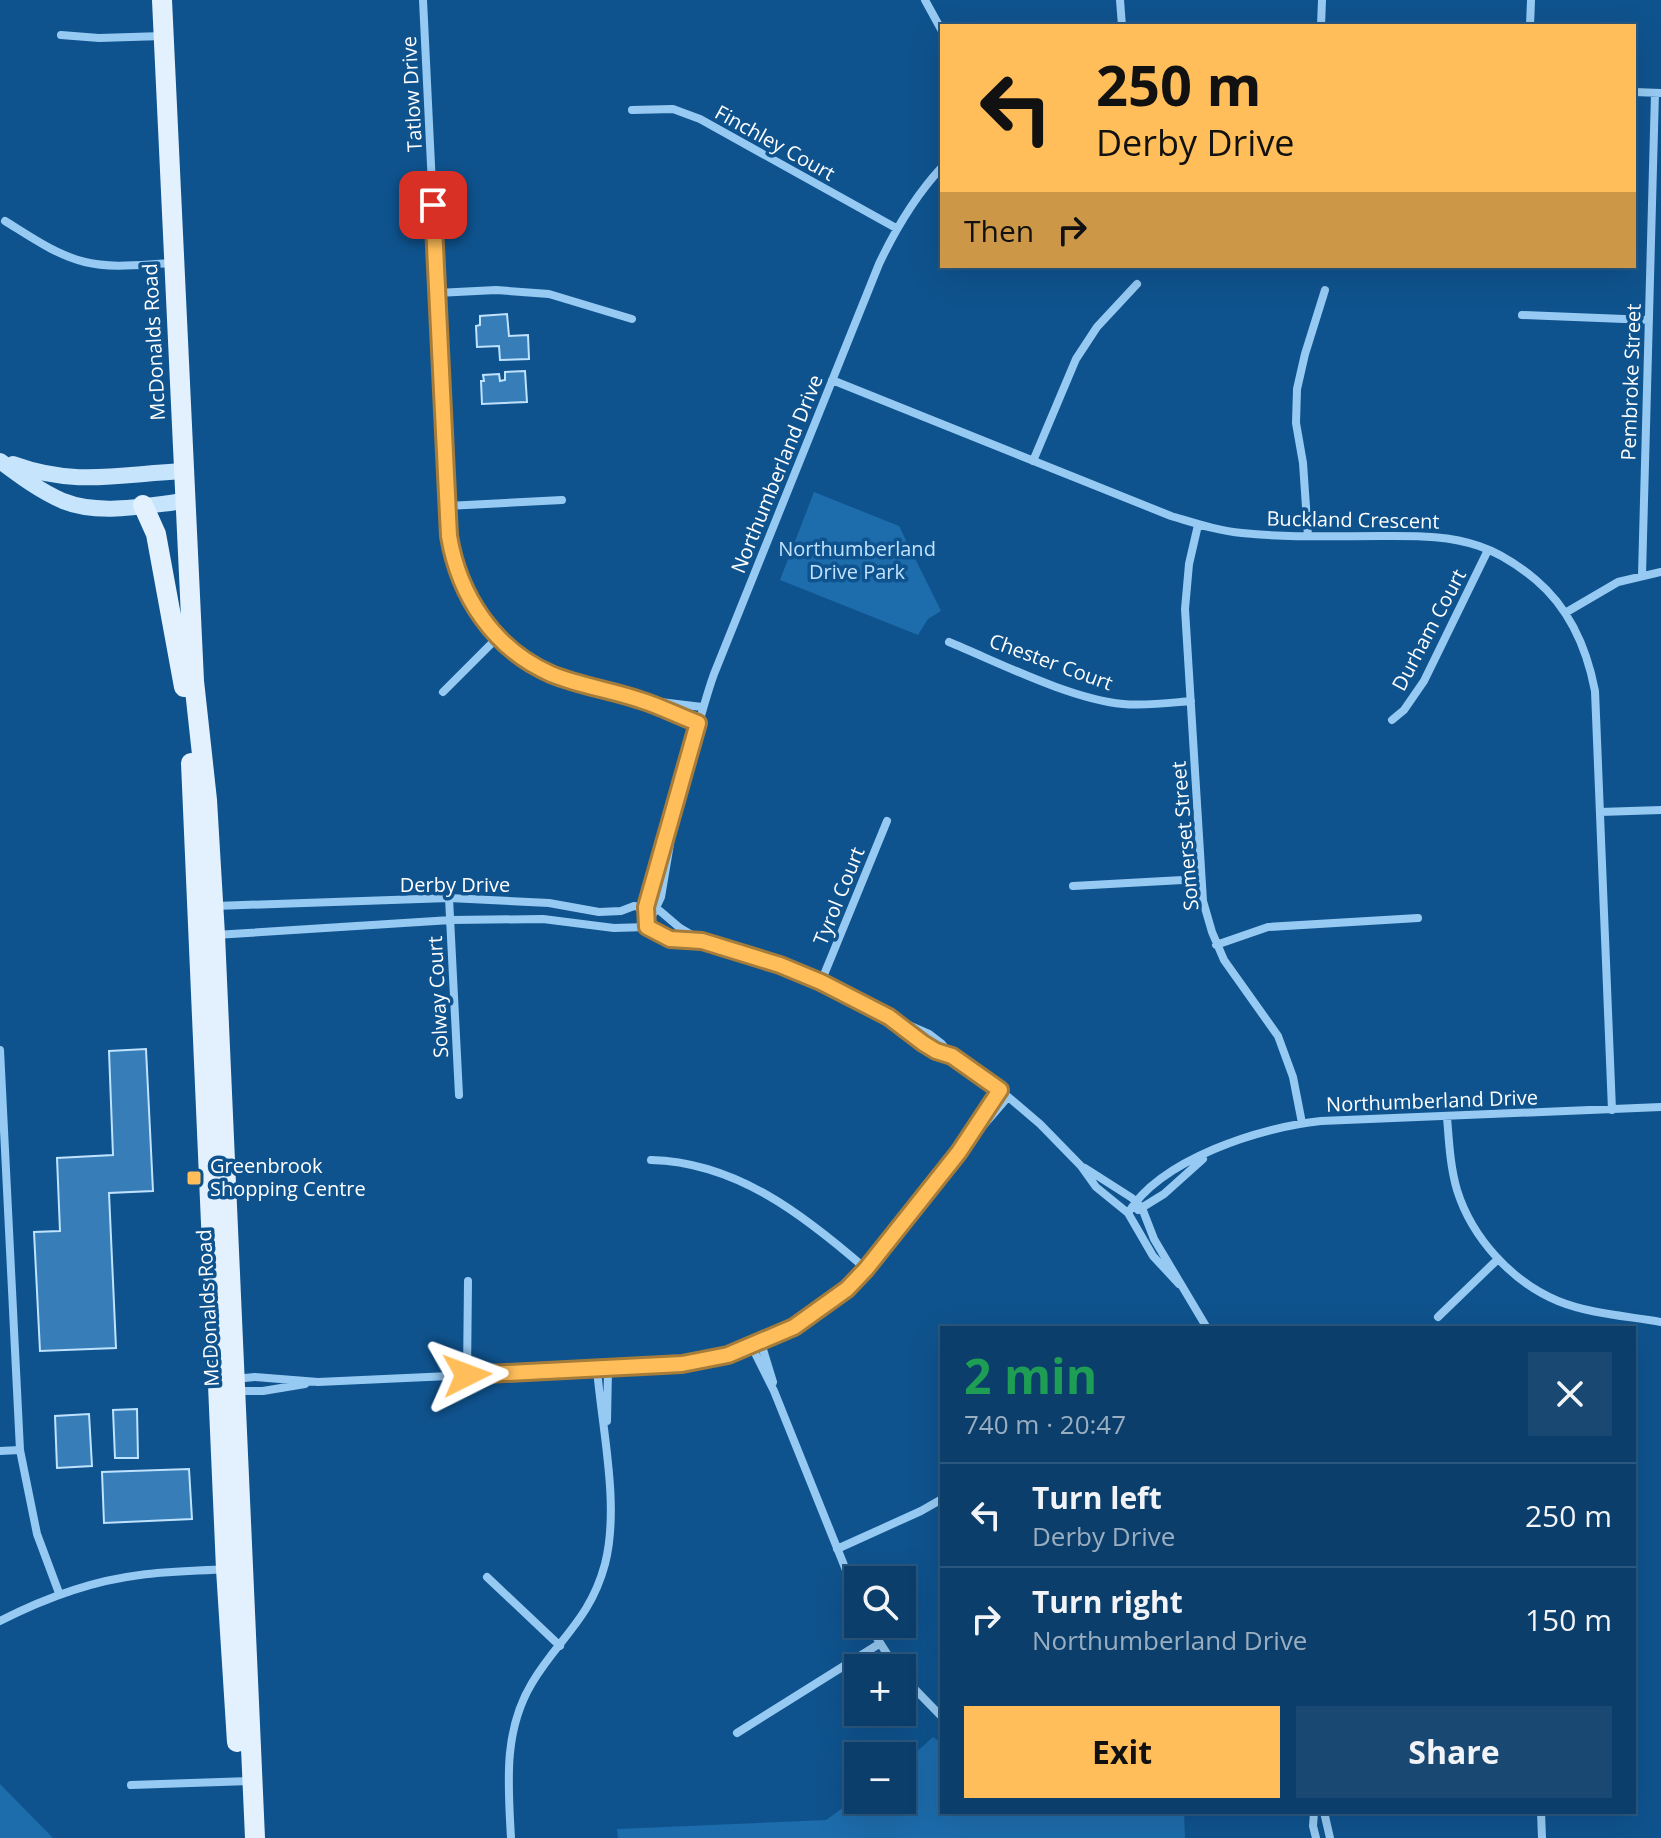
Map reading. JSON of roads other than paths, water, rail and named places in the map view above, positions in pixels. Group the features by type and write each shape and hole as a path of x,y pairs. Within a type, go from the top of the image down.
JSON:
{"main road":[{"name":"McDonalds Road","path":"162,0 194,681 207,800 206,936 230,1385 235,1569 246,1781 243,1838"},
{"path":"143,505 156,534 192,735"},
{"name":"McDonalds Road","path":"194,681 191,781 205,906"},
{"name":"McDonalds Road","path":"246,1781 255,1838"}],"street":[{"name":"Tatlow Drive","path":"423,0 447,506 451,551 463,587 483,620 498,637 517,654 551,674 643,700 698,723"},
{"path":"925,0 940,27"},
{"path":"1120,0 1122,24"},
{"path":"1321,24 1322,0"},
{"path":"1530,24 1531,0"},
{"path":"61,35 99,38 164,36"},
{"path":"1636,92 1658,93"},
{"name":"Pembroke Street","path":"1642,575 1658,93"},
{"name":"Finchley Court","path":"632,110 673,109 700,119 896,228"},
{"name":"Northumberland Drive","path":"647,927 658,857 675,810 702,707 896,228 940,169"},
{"path":"5,221 53,250 84,262 126,265 175,262"},
{"path":"1033,461 1076,359 1097,327 1137,284"},
{"path":"437,293 496,290 549,294 632,319"},
{"path":"1308,536 1296,398 1302,363 1325,290"},
{"path":"1522,315 1649,320"},
{"name":"Buckland Crescent","path":"832,380 1198,525 1242,533 1423,536 1461,541 1488,550 1522,568 1554,598 1565,613 1584,650 1595,691 1612,1110"},
{"path":"0,460 37,473 67,478 94,479 184,471"},
{"path":"0,460 31,484 64,501 90,507 186,501"},
{"path":"447,506 562,500"},
{"name":"Somerset Street","path":"1198,525 1186,589 1201,879 1207,918 1216,945 1235,978 1278,1036 1293,1077 1302,1123"},
{"name":"Durham Court","path":"1392,720 1404,710 1424,681 1488,550"},
{"path":"1565,613 1598,592 1642,575 1661,572"},
{"path":"443,692 498,637"},
{"name":"Chester Court","path":"949,642 1094,698 1147,704 1191,701"},
{"name":"Tatlow Drive","path":"643,700 702,707"},
{"path":"1600,812 1661,810"},
{"name":"Tyrol Court","path":"821,982 887,821"},
{"path":"1073,886 1201,879"},
{"name":"Derby Drive","path":"205,906 449,898 549,903 599,912 650,908 702,941"},
{"name":"Solway Court","path":"449,898 459,1095"},
{"path":"1216,945 1268,927 1418,918"},
{"name":"Derby Drive","path":"206,936 451,920 543,919 614,928 647,927 670,939 702,941 780,965 889,1017 923,1043 952,1056 1000,1090 1081,1166 1139,1204 1154,1239 1206,1326"},
{"path":"0,1050 20,1450 37,1534 59,1593"},
{"path":"959,1152 1000,1090"},
{"path":"230,1385 263,1391 318,1382 682,1364 752,1347 816,1313 847,1289 1008,1097"},
{"name":"Northumberland Drive","path":"1128,1213 1139,1204 1164,1194 1209,1153 1256,1132 1302,1123 1661,1107"},
{"path":"1447,1117 1449,1149 1458,1192 1476,1229 1498,1259 1523,1281 1560,1302 1661,1322"},
{"path":"651,1160 696,1164 743,1182 804,1218 866,1269"},
{"name":"Derby Drive","path":"1081,1166 1096,1187 1128,1213 1153,1256 1179,1284"},
{"path":"1438,1317 1498,1259"},
{"path":"467,1375 468,1281"},
{"path":"761,1343 774,1391"},
{"path":"752,1347 774,1391 844,1566"},
{"path":"511,1838 508,1756 516,1716 533,1681 590,1605 606,1562 610,1515 605,1430 597,1369"},
{"path":"605,1430 609,1406 608,1369"},
{"path":"230,1385 255,1377 318,1382"},
{"path":"0,1451 20,1450"},
{"path":"837,1549 940,1500"},
{"path":"0,1621 59,1593 89,1584 141,1575 235,1569"},
{"path":"487,1577 560,1646"},
{"path":"876,1638 886,1654"},
{"path":"737,1733 879,1644"},
{"path":"916,1690 940,1715"},
{"path":"131,1785 246,1781"},
{"path":"1314,1814 1316,1838"},
{"path":"1324,1814 1330,1838"},
{"path":"1541,1814 1542,1838"}],"place":[{"name":"Greenbrook Shopping Centre","path":"194,1178"}],"park label":[{"name":"Northumberland Drive Park","path":"857,560"}]}
